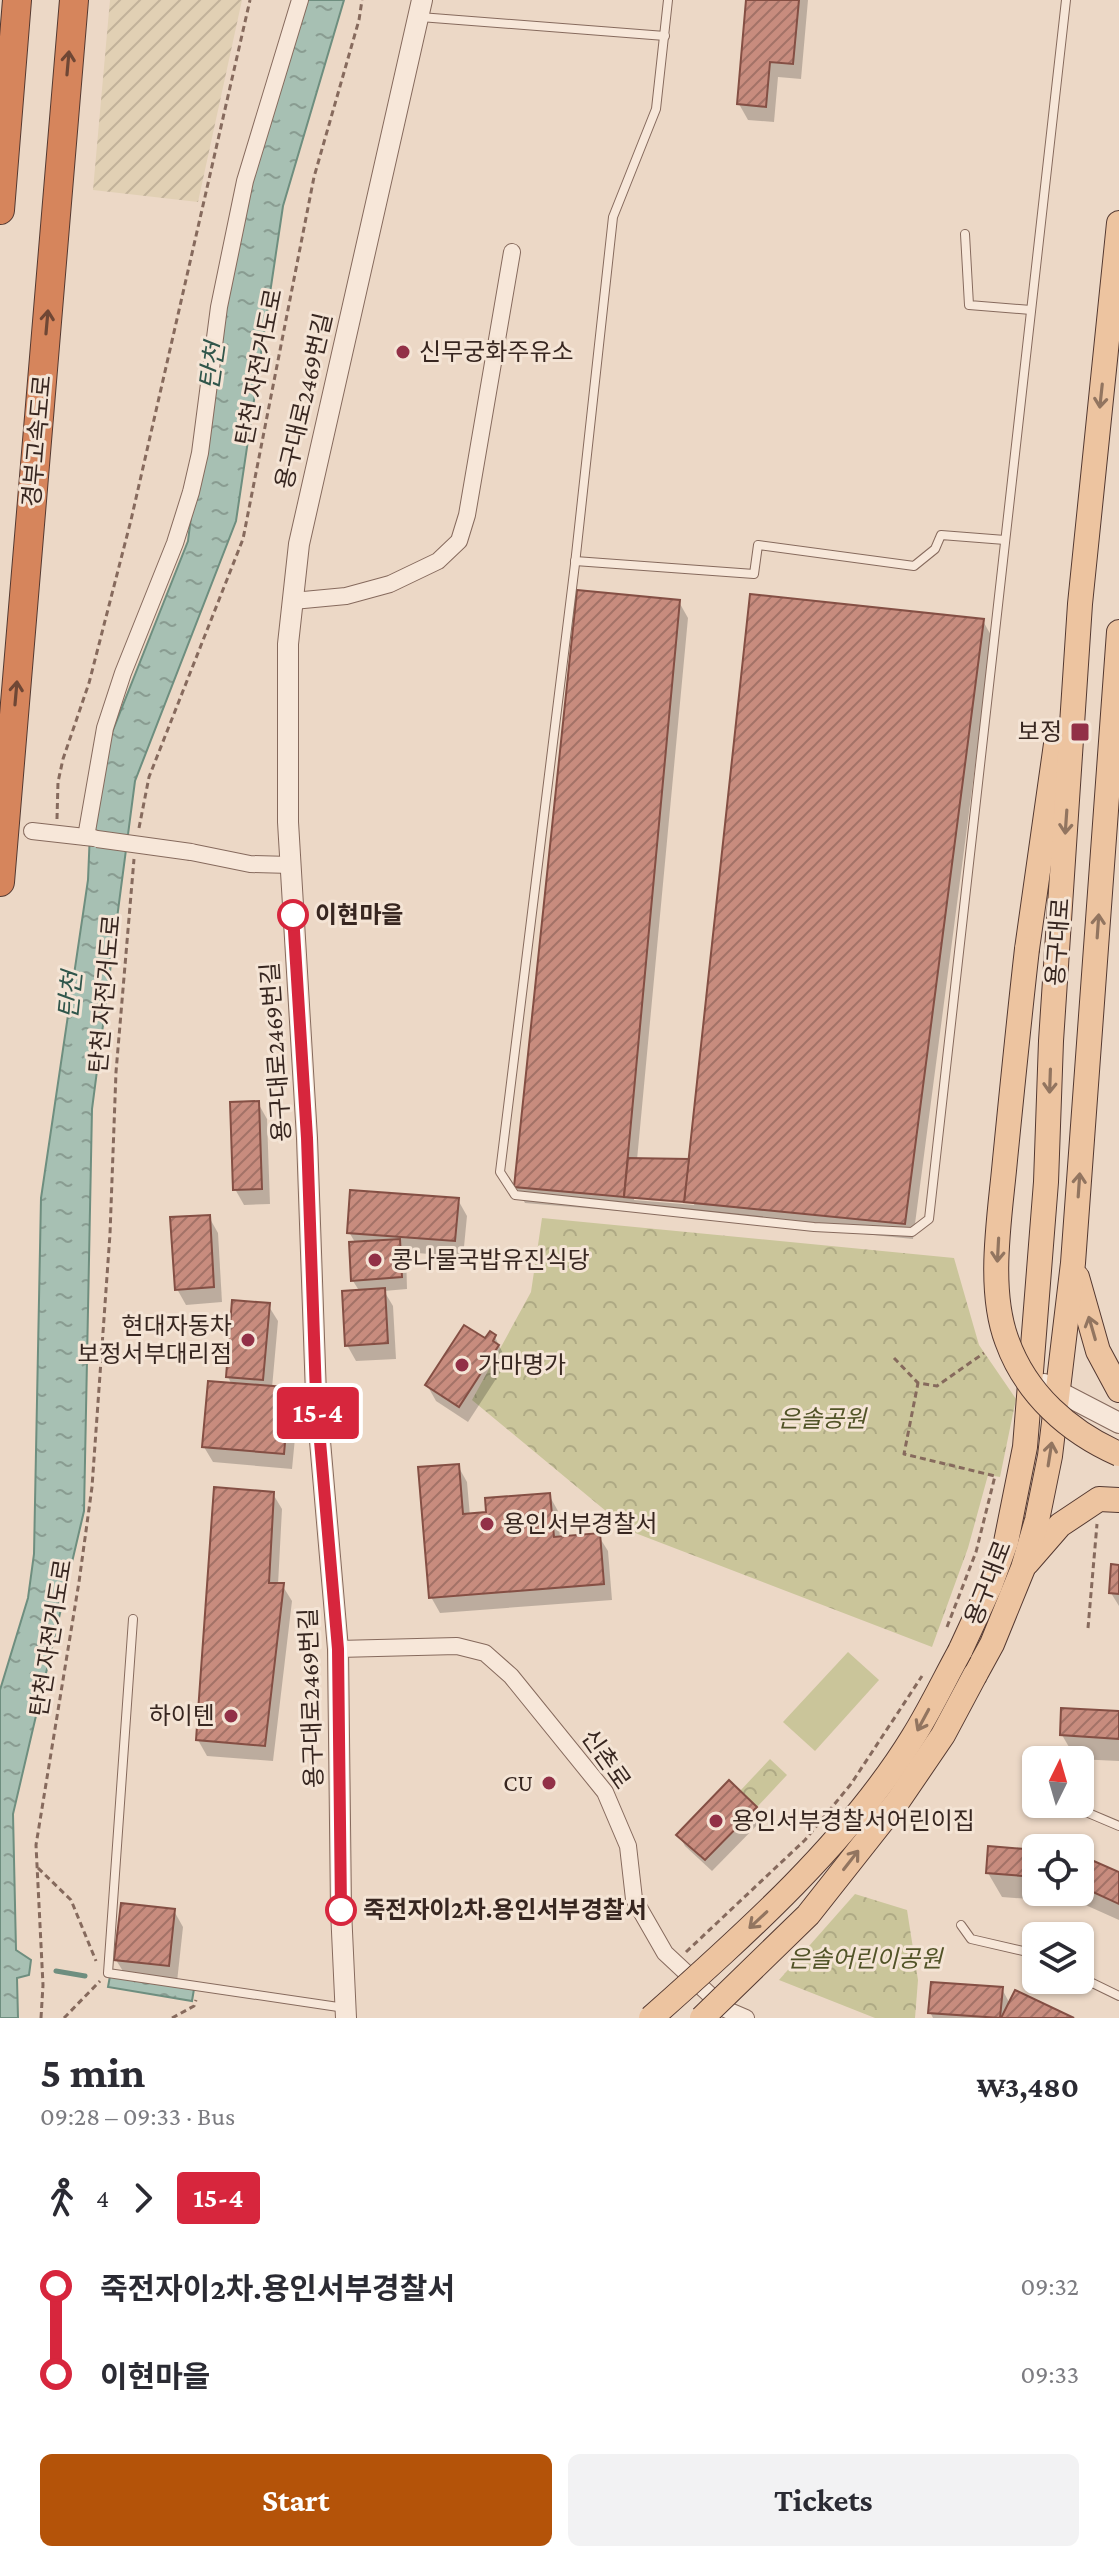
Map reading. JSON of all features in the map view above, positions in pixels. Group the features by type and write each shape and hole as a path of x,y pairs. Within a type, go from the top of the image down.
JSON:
{"highway":[{"path":"0,210 17,0"},
{"name":"경부고속도로","path":"0,882 74,0"}],"main road":[{"name":"용구대로","path":"651,2018 775,1903 856,1816 913,1738 951,1645 990,1586 1006,1542 1025,1447 1046,1182 1051,1041 1080,604 1119,223"},
{"path":"1080,604 1049,785 1027,949 1000,1214 996,1289 1006,1340 1026,1379 1057,1416 1091,1442 1119,1454"},
{"name":"용구대로","path":"702,2018 808,1915 898,1801 943,1735 975,1675 1023,1568 1039,1507 1069,1310 1119,632"},
{"path":"1046,1182 1063,1217 1058,1311 1063,1314 1069,1310"},
{"path":"1073,1263 1098,1351 1119,1390"},
{"path":"1013,1595 1013,1574 1036,1487 1031,1478 1025,1478 1018,1485"},
{"path":"1023,1568 1060,1525 1099,1499 1119,1500"}],"street":[{"path":"92,838 105,728 123,673 175,543 191,492 200,453 219,307 245,181 300,0"},
{"name":"용구대로2469번길","path":"346,2013 341,1910 338,1649 316,1395 307,1138 291,865 288,644 299,544 421,9"},
{"path":"293,601 346,596 390,584 438,561 459,541 467,515 512,252"},
{"path":"32,831 191,852 250,864 291,865"},
{"path":"1030,1377 1119,1423"},
{"name":"신촌로","path":"338,1649 457,1646 485,1653 511,1676 605,1792 628,1846 634,1899 665,1953 725,2009 746,2018"}],"lane":[{"path":"668,0 656,109 613,217 575,561 500,1172 515,1195 814,1227 912,1232 929,1219 1066,0"},
{"path":"421,9 665,36"},
{"path":"965,234 969,305 1031,310"},
{"path":"575,561 754,574 758,545 914,566 935,549 941,535 1005,540"},
{"path":"133,1619 108,1973 346,2013"},
{"path":"1094,1815 1119,1826"},
{"path":"961,1925 971,1939 1022,1951"},
{"path":"1094,1984 1119,1996"}],"path":[{"path":"58,835 56,804 60,771 89,683 128,535 250,0"},
{"name":"탄천 자전거도로","path":"138,834 149,777 243,539 314,177 362,0"},
{"name":"탄천 자전거도로","path":"41,2018 36,1845 92,1487 110,1234 116,1072 135,848"},
{"path":"894,1358 918,1383 937,1386 984,1353"},
{"path":"918,1383 904,1454 995,1476 951,1645"},
{"path":"1088,1628 1095,1547"},
{"path":"675,1963 805,1840 851,1784 928,1667"},
{"path":"38,1868 71,1900 95,1960 108,1973 64,2018"},
{"path":"172,2018 194,2006"}],"shaded area":[{"path":"110,0 242,0 198,202 93,190"}],"green space":[{"name":"은솔공원","path":"542,1218 954,1258 979,1345 1016,1399 1000,1477 988,1475 968,1548 932,1647 630,1531 472,1400 531,1292"},
{"path":"848,1652 879,1680 815,1751 783,1722"},
{"path":"770,1759 787,1775 757,1807 740,1791"},
{"name":"은솔어린이공원","path":"855,1894 907,1910 918,1980 915,2018 875,2018 779,1980"}],"water":[{"name":"탄천","path":"293,0 344,0 283,206 236,521 135,781 92,1109 84,1511 13,1814 16,1950 31,1960 29,1975 17,1978 18,2018 0,2018 0,1690 28,1598 34,1554 41,1198 88,880 92,783 188,541 220,286"},
{"path":"110,1976 194,1989 192,2001 108,1987"}],"building":[{"path":"746,0 799,0 793,64 770,62 766,107 737,104"},
{"path":"577,590 680,600 624,1197 514,1187"},
{"path":"750,594 984,619 905,1224 684,1202"},
{"path":"259,1101 262,1189 233,1190 230,1102"},
{"path":"628,1158 689,1159 684,1202 624,1197"},
{"path":"350,1190 459,1198 455,1241 347,1233"},
{"path":"210,1215 214,1287 175,1290 170,1217"},
{"name":"콩나물국밥유진식당","path":"400,1239 402,1277 351,1281 349,1242"},
{"path":"385,1288 388,1343 345,1346 342,1291"},
{"name":"현대자동차 보정서부대리점","path":"232,1300 270,1303 263,1380 226,1377"},
{"name":"가마명가","path":"464,1325 485,1338 490,1331 496,1335 493,1341 499,1345 459,1407 425,1385"},
{"path":"208,1381 285,1387 282,1420 287,1420 284,1454 202,1447"},
{"name":"용인서부경찰서","path":"459,1464 463,1514 486,1512 485,1498 550,1493 554,1537 600,1533 604,1584 429,1598 418,1467"},
{"path":"214,1487 274,1492 269,1583 284,1583 265,1746 196,1740"},
{"path":"1111,1564 1119,1565 1119,1594 1109,1593"},
{"path":"1061,1708 1119,1711 1119,1739 1060,1735"},
{"name":"용인서부경찰서어린이집","path":"729,1780 757,1807 705,1860 676,1835"},
{"path":"988,1846 1022,1849 1022,1876 986,1873"},
{"path":"1094,1861 1119,1872 1119,1904 1094,1892"},
{"path":"121,1903 175,1909 169,1966 114,1960"},
{"path":"931,1982 1003,1987 1000,2018 928,2013"},
{"path":"1015,1990 1074,2018 1001,2018"}],"waterway":[{"path":"56,1971 85,1976"}],"bus line":[{"name":"15-4","path":"293,915 307,1138 316,1395 338,1649 341,1910"}],"place":[{"name":"신무궁화주유소","path":"403,352"},
{"name":"보정","path":"1080,732"},
{"name":"이현마을","path":"293,915"},
{"name":"콩나물국밥유진식당","path":"375,1260"},
{"name":"현대자동차 보정서부대리점","path":"248,1340"},
{"name":"가마명가","path":"462,1365"},
{"name":"용인서부경찰서","path":"487,1524"},
{"name":"하이텐","path":"231,1716"},
{"name":"CU","path":"549,1783"},
{"name":"용인서부경찰서어린이집","path":"716,1821"},
{"name":"죽전자이2차.용인서부경찰서","path":"341,1910"}]}
